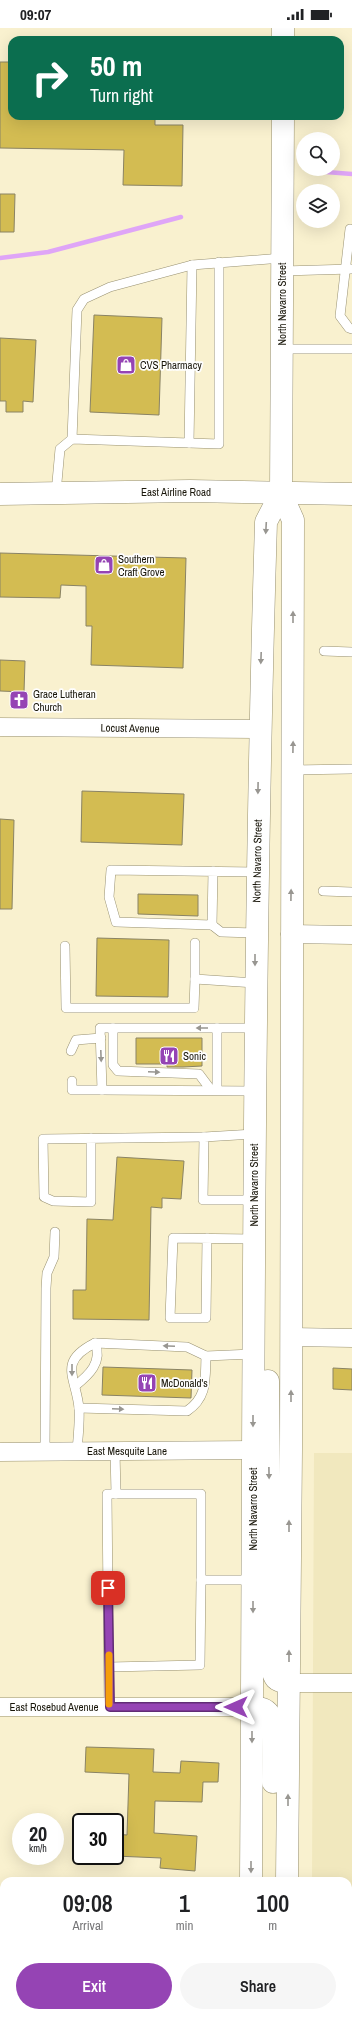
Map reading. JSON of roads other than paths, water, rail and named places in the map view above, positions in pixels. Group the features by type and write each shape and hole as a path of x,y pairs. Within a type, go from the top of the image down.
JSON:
{"main road":[{"name":"North Navarro Street","path":"283,120 281,493 292,520 292,770 290,934 291,1337 286,1877"},
{"name":"East Airline Road","path":"0,494 190,491 352,494"},
{"name":"North Navarro Street","path":"251,1877 255,933 259,729 266,522 281,493"},
{"path":"253,1354 268,1377 271,1666 273,1676 279,1681 289,1683"},
{"path":"252,1707 264,1709 270,1715 272,1728 274,1859 284,1877"}],"street":[{"name":"Locust Avenue","path":"0,727 259,729"},
{"path":"290,934 352,935"},
{"path":"291,1337 352,1338"},
{"name":"East Mesquite Lane","path":"0,1452 253,1450"},
{"path":"289,1683 352,1683"},
{"name":"East Rosebud Avenue","path":"0,1707 252,1707"}],"lane":[{"path":"350,228 348,269 340,316 349,328 352,329"},
{"path":"56,493 60,449 72,440 218,444 219,262"},
{"path":"72,440 77,310 84,299 110,287 192,264 219,262 348,269"},
{"path":"189,443 192,264"},
{"path":"282,349 352,349"},
{"path":"324,651 352,652"},
{"path":"292,770 352,769"},
{"path":"255,933 221,932 212,926 116,922 109,897 111,870 257,872"},
{"path":"212,926 213,871"},
{"path":"323,891 352,892"},
{"path":"65,946 66,1008 194,1008 195,943"},
{"path":"195,979 255,983"},
{"path":"102,1090 100,1028 255,1028"},
{"path":"113,1028 113,1065 118,1071 199,1074 214,1090"},
{"path":"214,1090 217,1028"},
{"path":"72,1051 76,1040 101,1038"},
{"path":"72,1081 72,1090 254,1091"},
{"path":"91,1138 90,1202 53,1201 44,1197 42,1139 91,1138 204,1137 254,1134"},
{"path":"204,1137 203,1200 254,1200"},
{"path":"46,1452 46,1288 47,1273 54,1257 55,1232"},
{"path":"207,1238 206,1318 170,1318 173,1238 207,1238 254,1239"},
{"path":"77,1451 79,1408 75,1386 71,1375 72,1364 81,1350 95,1343 187,1347 206,1356 253,1354"},
{"path":"75,1386 95,1367 98,1351 95,1343"},
{"path":"79,1408 187,1411 196,1405 203,1395 206,1356"},
{"path":"115,1451 116,1494"},
{"path":"109,1667 200,1665 201,1494 107,1494 109,1667 110,1707"},
{"path":"201,1580 253,1580"}],"waterway":[{"path":"340,173 352,174"},
{"path":"0,258 48,252 181,217"}],"place":[{"name":"CVS Pharmacy","path":"126,365"},
{"name":"Southern Craft Grove","path":"104,565"},
{"name":"Grace Lutheran Church","path":"19,700"},
{"name":"Sonic","path":"169,1056"},
{"name":"McDonald's","path":"147,1383"}]}
